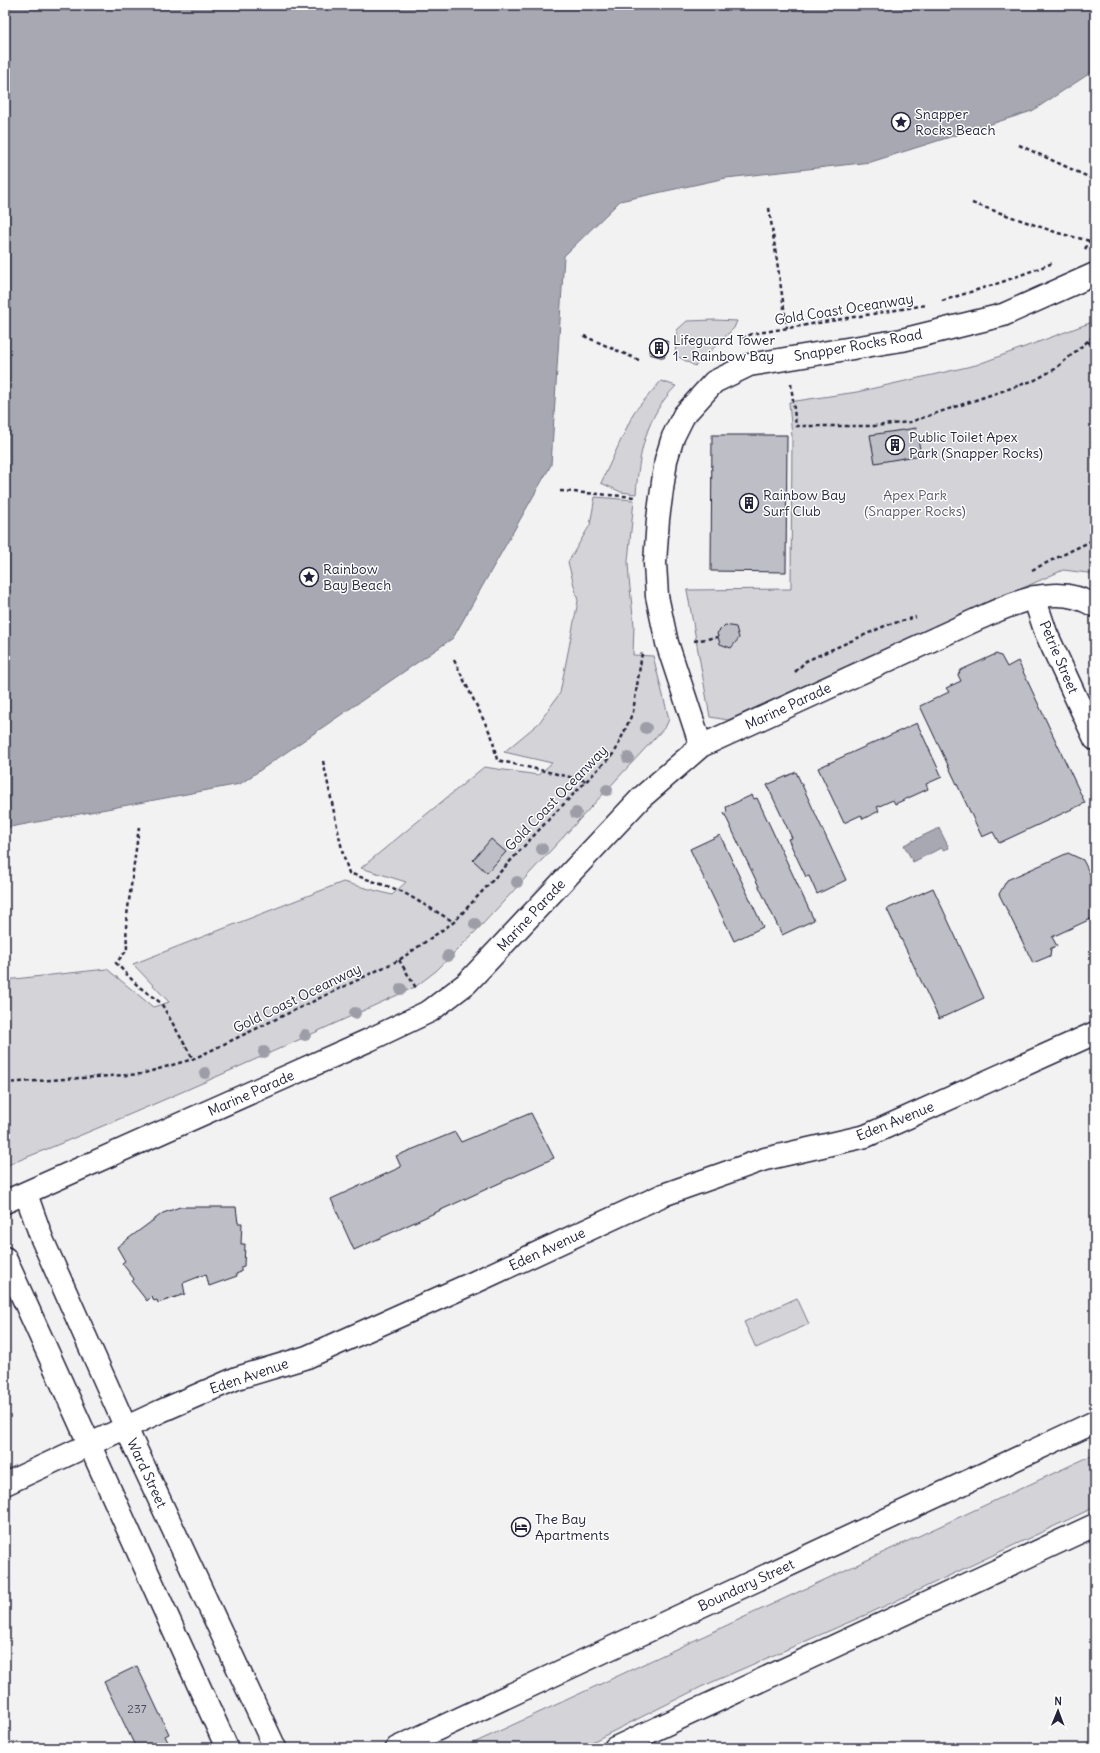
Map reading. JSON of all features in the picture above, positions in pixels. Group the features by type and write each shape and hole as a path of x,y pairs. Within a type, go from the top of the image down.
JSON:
{"street":[{"name":"Snapper Rocks Road","path":"701,746 667,643 657,596 655,563 658,519 666,460 673,437 684,415 714,382 749,365 902,340 1003,315 1095,274"},
{"name":"Marine Parade","path":"5,1202 26,1194 430,1011 466,983 641,798 701,746 980,618 1034,597 1045,595 1069,595 1082,599 1095,606"},
{"name":"Petrie Street","path":"1034,597 1046,633 1095,739"},
{"name":"Eden Avenue","path":"5,1484 237,1378 307,1357 664,1195 765,1159 866,1136 1095,1033"},
{"name":"Ward Street","path":"26,1194 42,1240 126,1428 275,1748"},
{"path":"5,1258 228,1748"},
{"name":"Boundary Street","path":"397,1748 1095,1422"},
{"path":"615,1748 1095,1525"}],"path":[{"path":"1019,145 1095,180"},
{"path":"972,203 1058,233 1090,241"},
{"path":"769,208 787,328"},
{"path":"1083,253 1095,232"},
{"path":"941,302 1002,282 1049,263 1057,262"},
{"name":"Gold Coast Oceanway","path":"736,341 752,334 927,305"},
{"path":"791,383 796,426 874,426 910,422 1035,380 1055,368 1095,335"},
{"path":"584,336 641,361"},
{"path":"1087,341 1095,347"},
{"path":"560,491 634,497"},
{"path":"1028,572 1095,539"},
{"path":"791,677 806,661 887,625 916,617"},
{"path":"695,648 694,640 718,637"},
{"name":"Gold Coast Oceanway","path":"5,1083 141,1074 192,1059 399,960 454,922 551,817 615,752 633,712 642,650"},
{"path":"454,660 492,737 497,760 588,781"},
{"path":"324,761 343,854 349,873 401,891 454,922"},
{"path":"139,827 126,923 127,950 116,963 138,986 161,1003 192,1059"},
{"path":"399,960 418,990"}],"green space":[{"path":"687,321 737,321 734,328 695,366 675,355 677,330"},
{"name":"Apex Park (Snapper Rocks)","path":"1095,321 1095,576 1088,573 1063,570 728,720 710,717 687,590 791,589 792,437 789,402 857,392 976,365"},
{"path":"661,381 676,386 658,410 646,436 639,464 636,494 621,492 601,483 634,412"},
{"path":"595,497 634,500 628,561 634,625 633,655 653,656 669,719 666,726 479,928 436,971 415,987 160,1102 5,1166 5,980 107,969 153,1007 169,1002 133,964 343,882 392,895 406,882 361,868 484,767 538,775 552,763 504,752 539,723 560,693 578,601 568,562 590,525"},
{"path":"797,1298 809,1324 756,1348 744,1322"},
{"path":"1095,1454 1095,1507 870,1613 701,1687 580,1748 463,1748"}],"shaded area":[{"path":"5,5 1095,5 1095,70 1032,111 871,162 726,178 620,201 564,256 551,465 453,638 240,784 5,828"},
{"path":"939,828 949,848 944,850 941,848 913,862 904,845"}],"building":[{"name":"Lifeguard Tower 1 - Rainbow Bay","path":"654,338 669,342 664,358 649,354"},
{"name":"Public Toilet Apex Park (Snapper Rocks)","path":"916,428 921,455 875,463 870,435"},
{"name":"Rainbow Bay Surf Club","path":"712,435 787,435 786,572 711,571"},
{"path":"725,625 736,627 739,638 731,648 720,644 717,633"},
{"path":"996,654 1001,656 1007,667 1018,661 1085,803 999,843 993,832 982,837 920,706 949,692 946,688 961,681 958,675 961,670"},
{"path":"917,723 942,777 926,784 928,789 895,804 893,800 877,807 879,811 863,819 861,815 844,823 818,768"},
{"path":"796,772 846,880 817,894 809,876 806,877 788,839 792,838 767,785"},
{"path":"752,795 754,799 757,798 814,920 782,935 724,813 727,812 726,807"},
{"path":"720,835 763,927 734,941 690,849"},
{"path":"491,839 506,852 487,873 473,860"},
{"path":"1068,853 1083,860 1095,884 1095,917 1052,937 1057,946 1051,948 1050,956 1033,963 999,894 1007,880"},
{"path":"933,888 984,998 939,1019 887,909"},
{"path":"531,1113 554,1158 354,1250 331,1199 401,1167 396,1156 455,1132 461,1142"},
{"path":"180,1207 236,1207 238,1223 242,1223 241,1244 245,1244 244,1266 241,1267 241,1272 236,1274 237,1276 209,1286 206,1274 183,1283 185,1294 158,1303 157,1300 154,1301 152,1296 147,1301 132,1282 134,1279 122,1263 125,1261 117,1247 163,1213"},
{"path":"137,1666 169,1734 165,1736 171,1748 136,1748 104,1682"}],"place":[{"name":"Snapper Rocks Beach","path":"901,122"},
{"name":"Lifeguard Tower 1 - Rainbow Bay","path":"659,348"},
{"name":"Public Toilet Apex Park (Snapper Rocks)","path":"895,445"},
{"name":"Rainbow Bay Surf Club","path":"749,503"},
{"name":"Rainbow Bay Beach","path":"309,577"},
{"name":"The Bay Apartments","path":"521,1527"}]}
